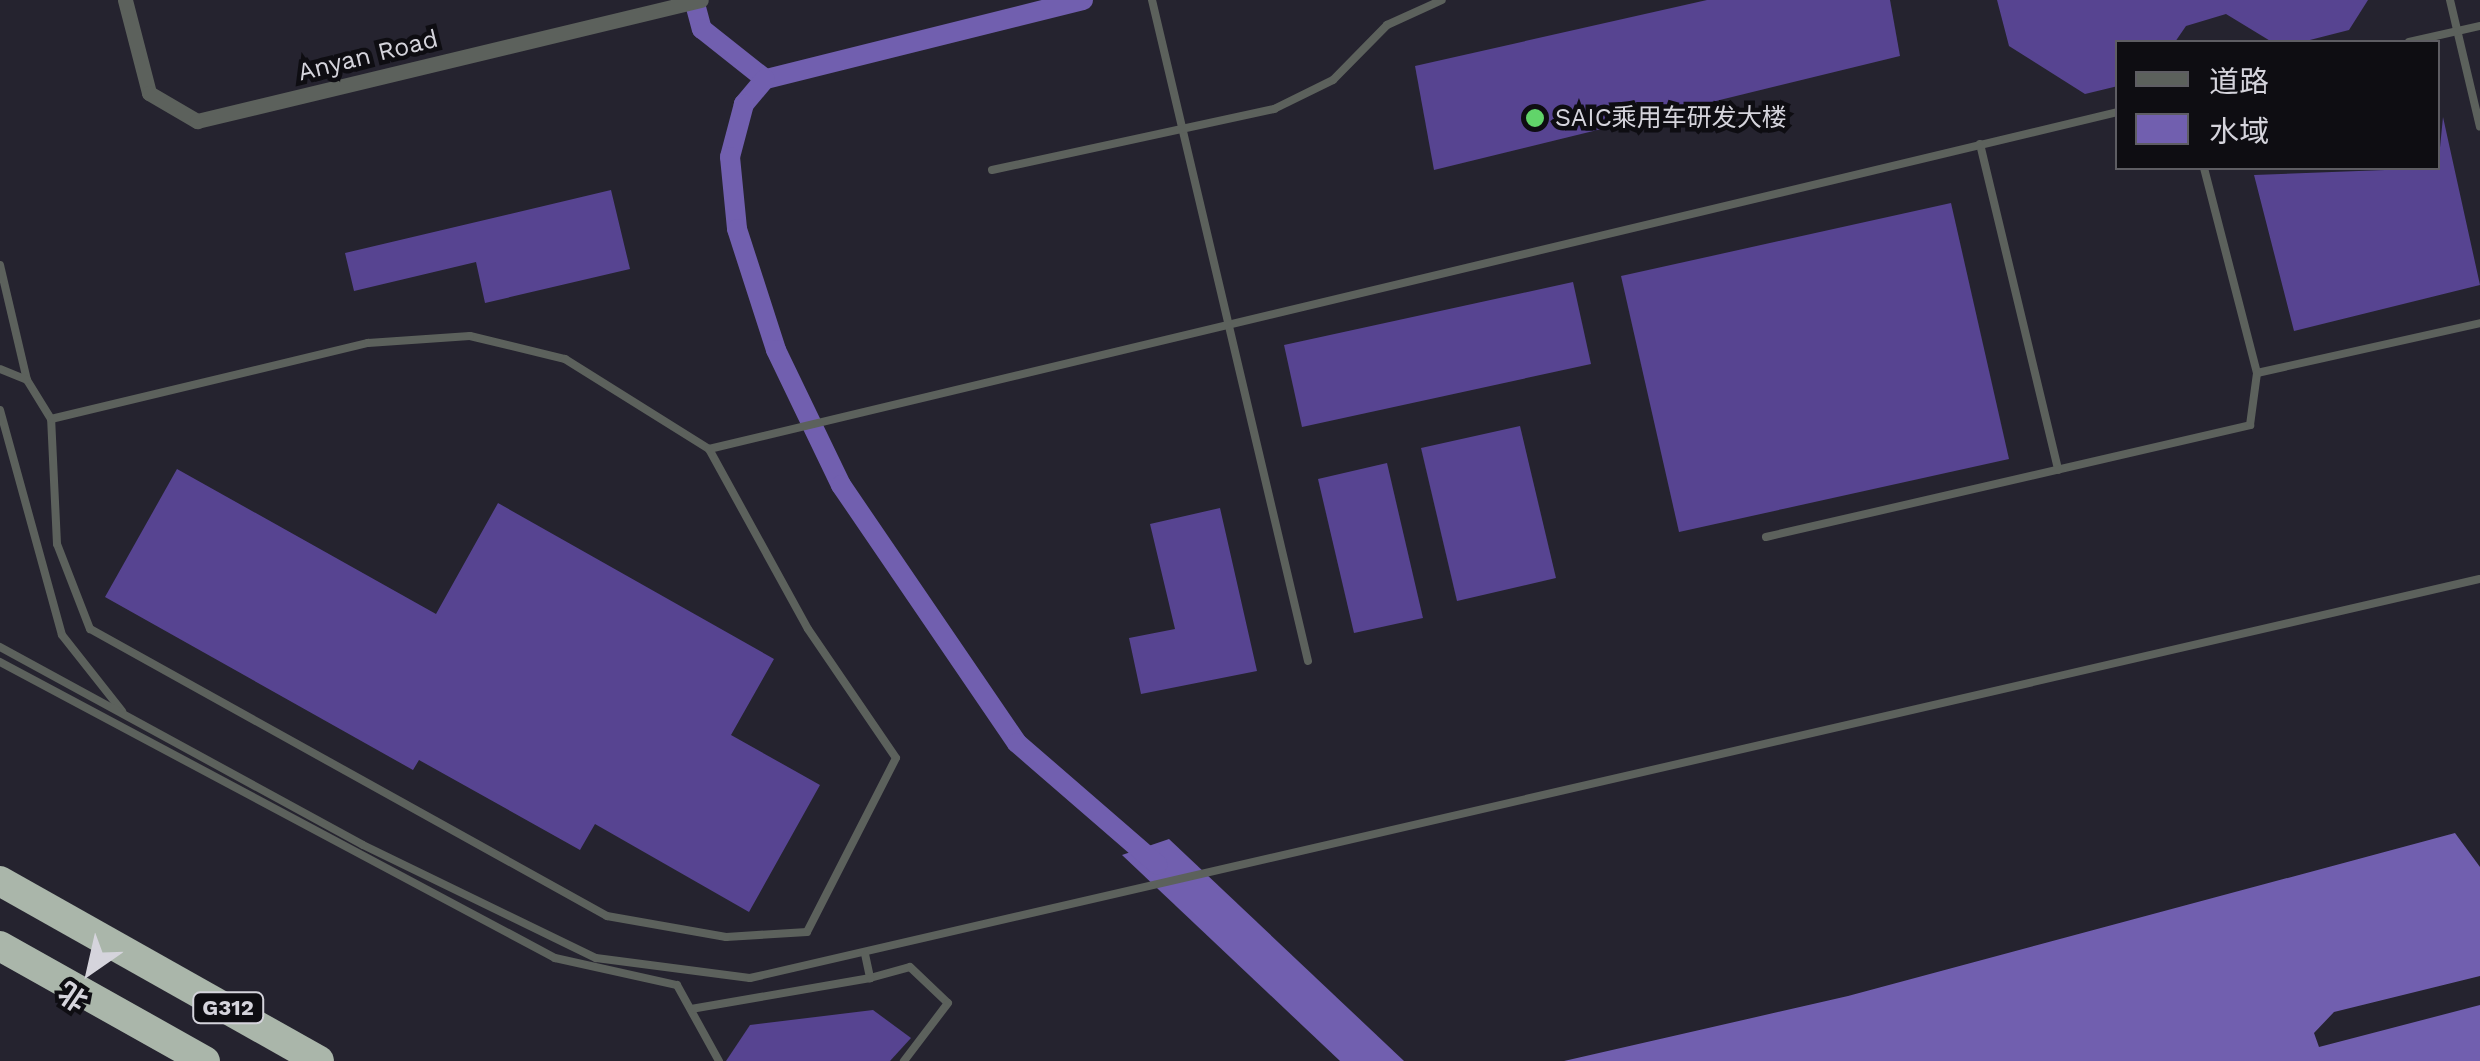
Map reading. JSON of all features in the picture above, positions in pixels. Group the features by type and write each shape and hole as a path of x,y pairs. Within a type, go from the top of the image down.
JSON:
{"highway":[{"name":"G312","path":"0,881 137,955 318,1061"},
{"name":"G312","path":"0,946 205,1061"}],"street":[{"name":"Anyan Road","path":"125,0 149,94 197,122 701,0"}],"lane":[{"path":"1152,0 1308,661"},
{"path":"992,170 1184,133 1306,95 1352,64 1387,25 1442,0"},
{"path":"2450,0 2480,127"},
{"path":"2418,40 2480,26"},
{"path":"709,449 863,408 2115,113"},
{"path":"1980,144 2058,470"},
{"path":"1766,537 2250,426 2257,373 2205,170"},
{"path":"0,264 27,380 51,419 57,544 72,596 102,637 607,916 726,936 808,932 896,758 808,629 709,449 565,359 470,336 368,343 51,419"},
{"path":"2257,373 2480,324"},
{"path":"0,369 27,380"},
{"path":"0,410 62,634 125,715"},
{"path":"0,646 125,715 596,958 740,977 1111,902 1245,866 2480,579"},
{"path":"0,662 515,939 582,969 677,986 719,1061"},
{"path":"865,954 870,978"},
{"path":"691,1009 870,978 910,967 948,1003 904,1061"},
{"path":"740,977 750,998"}],"water":[{"path":"2455,833 2480,867 2480,976 2334,1012 2314,1033 2319,1047 2480,1005 2480,1061 1564,1061 1848,996"},
{"path":"1169,839 1404,1061 1340,1061 1122,855"}],"building":[{"name":"SAIC乘用车研发大楼","path":"1707,0 1890,0 1900,56 1434,170 1415,66"},
{"path":"1997,0 2368,0 2349,30 2310,40 2269,40 2226,14 2186,26 2176,40 2115,40 2115,87 2085,94 2009,46"},
{"path":"2443,117 2480,285 2294,331 2254,175 2440,170"},
{"path":"611,190 630,269 485,303 476,262 354,291 345,253"},
{"path":"1951,203 2009,459 1679,532 1621,276"},
{"path":"1573,282 1591,364 1302,427 1284,345"},
{"path":"1520,426 1556,578 1457,601 1421,448"},
{"path":"1387,463 1423,618 1354,633 1318,479"},
{"path":"177,469 436,614 498,503 774,659 731,735 820,785 749,912 595,824 580,850 419,760 413,770 105,597"},
{"path":"1220,508 1257,671 1141,694 1129,638 1175,629 1150,524"},
{"path":"873,1010 911,1038 890,1061 726,1061 750,1025"}],"waterway":[{"path":"694,0 702,29 765,79"},
{"path":"1083,0 765,79 744,104 730,157 737,229 776,350 841,485 1017,743 1158,865"}],"place":[{"name":"SAIC乘用车研发大楼","path":"1535,118"}]}
